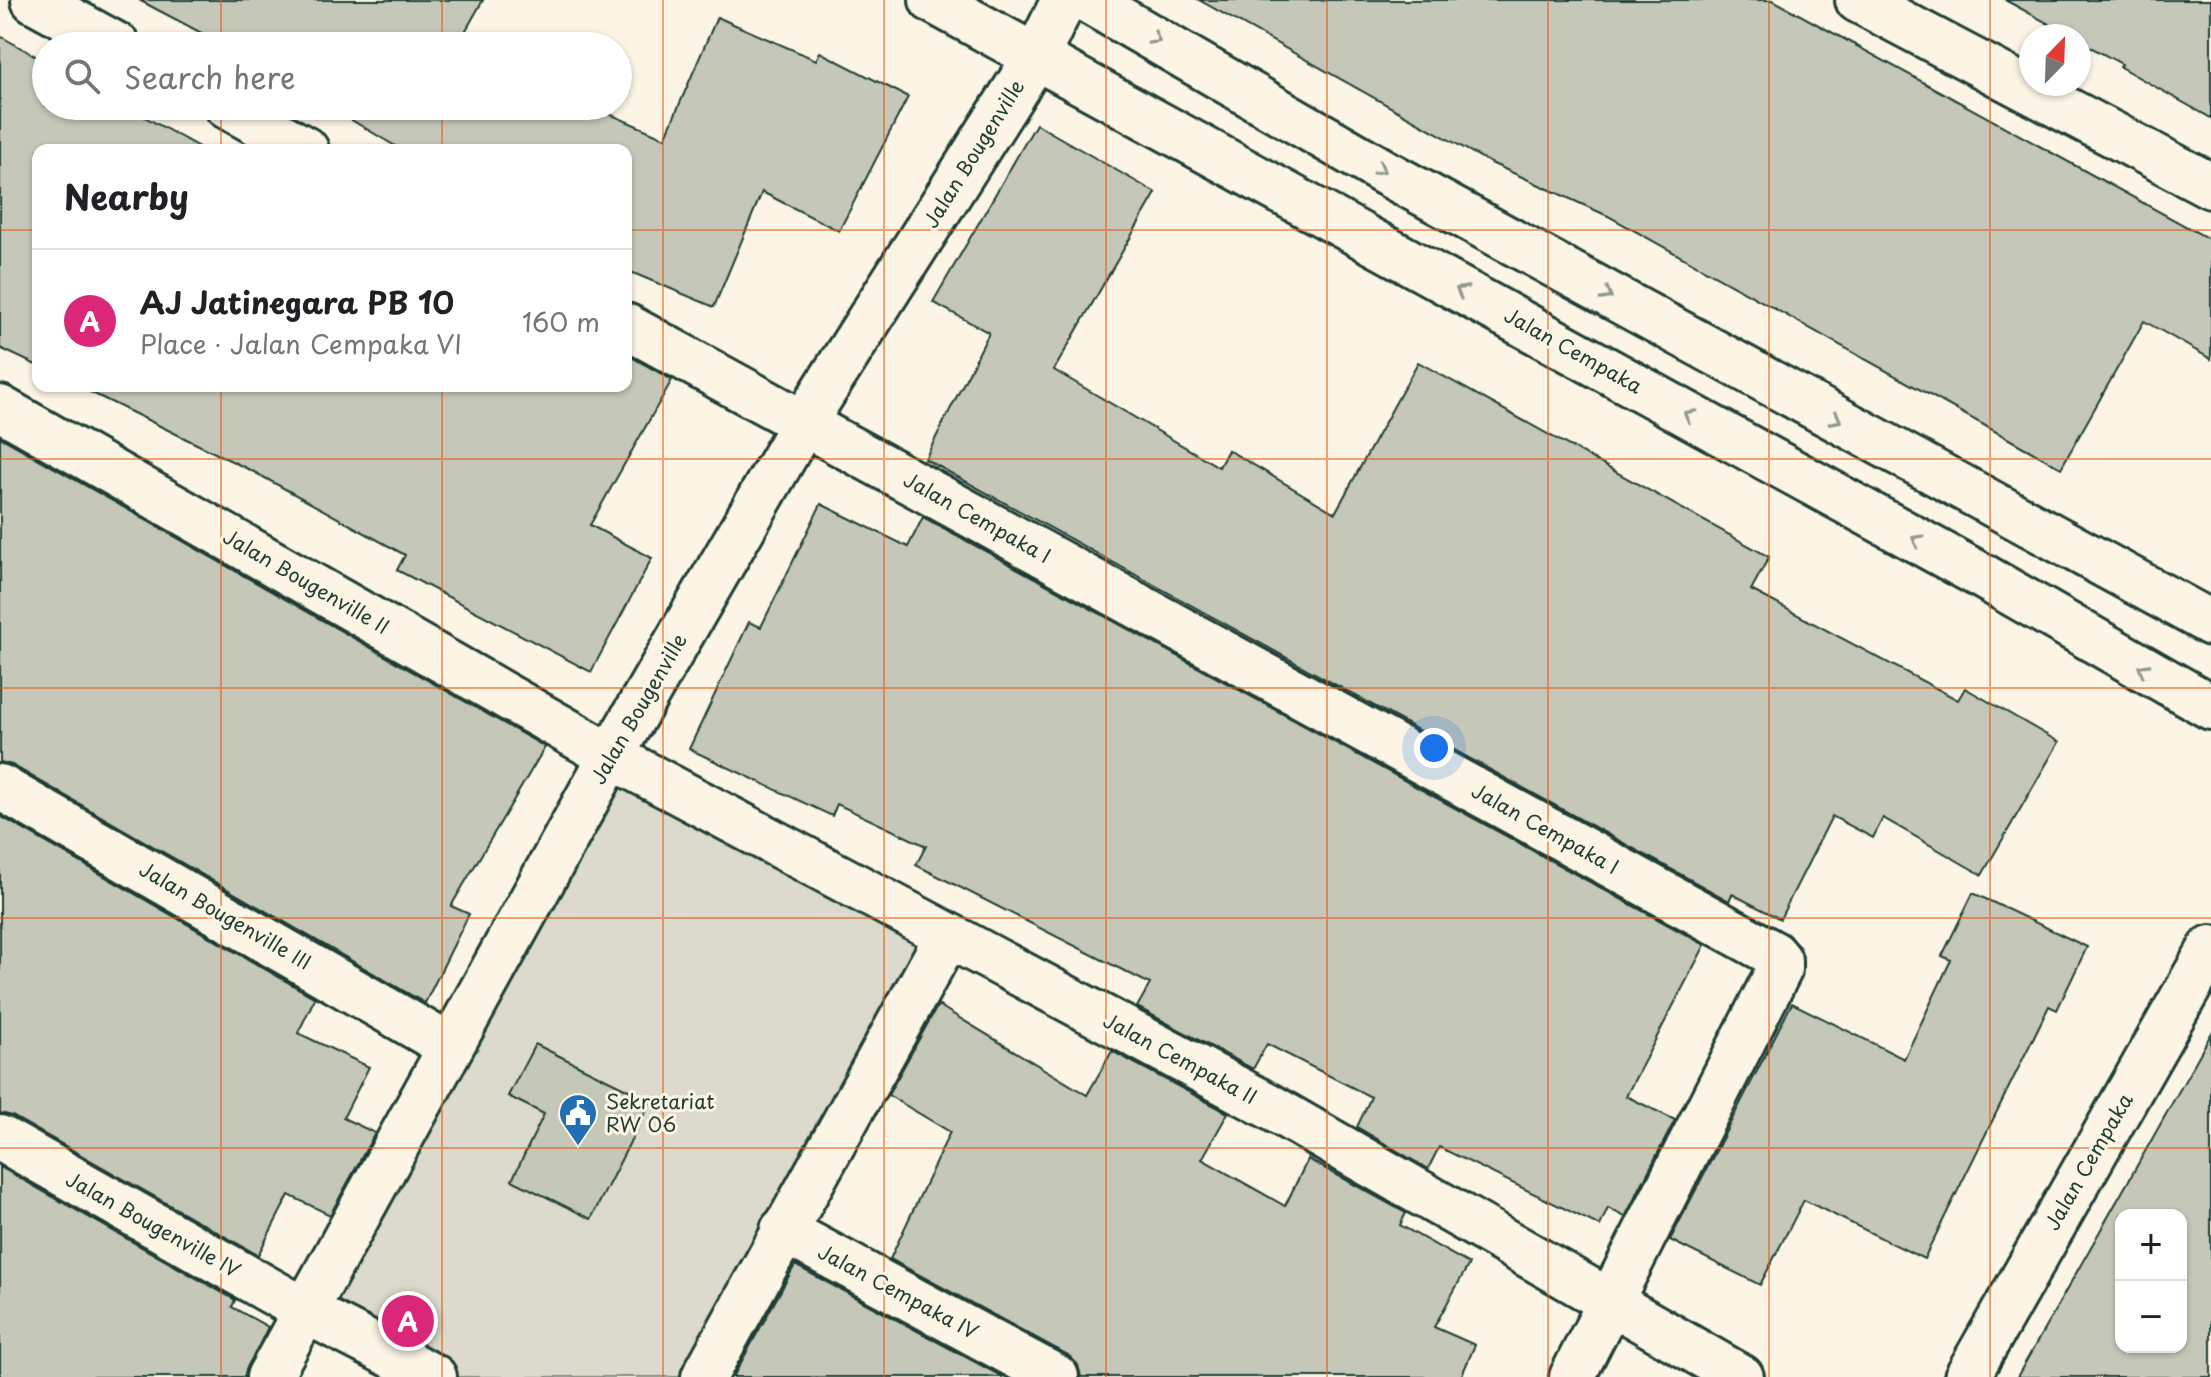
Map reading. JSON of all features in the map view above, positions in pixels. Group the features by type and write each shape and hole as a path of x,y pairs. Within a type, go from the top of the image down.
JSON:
{"street":[{"path":"34,0 92,32"},
{"name":"Jalan Cempaka","path":"932,0 1984,577 2211,707"},
{"name":"Jalan Bougenville","path":"269,1377 611,756 803,424 1036,57 1064,0"},
{"path":"1087,0 1386,173 2211,623"},
{"path":"1858,0 2211,186"},
{"path":"252,120 295,144"},
{"name":"Jalan Cempaka I","path":"632,329 1774,954 1779,960 1779,970 1572,1377"},
{"name":"Jalan Bougenville II","path":"0,408 611,756"},
{"name":"Jalan Cempaka II","path":"611,756 1269,1106 1609,1304 1741,1377"},
{"name":"Jalan Bougenville III","path":"0,787 449,1046"},
{"path":"704,1377 947,937"},
{"name":"Jalan Cempaka","path":"1967,1377 2211,948"},
{"name":"Jalan Bougenville IV","path":"0,1138 306,1311 434,1377"},
{"name":"Jalan Cempaka IV","path":"783,1230 1056,1377"}],"shaded area":[{"path":"611,756 947,937 704,1377 434,1377 306,1311"}],"building":[{"path":"139,0 483,0 465,32 200,32"},
{"path":"1199,0 1773,0 2211,240 2211,359 2144,321 2061,468 1608,216 1491,163"},
{"path":"2005,0 2211,0 2211,118 2091,47 2091,24 2049,24"},
{"path":"717,17 816,60 820,52 908,97 839,231 762,192 714,307 632,273 632,144 392,144 352,120 623,120 665,138"},
{"path":"0,36 32,54 32,120 150,120 193,144 32,144 32,363 0,348"},
{"path":"1036,124 1156,193 1054,370 1219,467 1228,450 1335,513 1418,362 1769,557 1751,590 1958,700 1965,688 2059,742 1982,875 1883,818 1873,838 1832,816 1780,919 1732,894 1729,901 925,459 989,333 933,302"},
{"path":"632,357 672,380 590,525 652,558 591,672 397,570 405,555 256,473 90,392 632,392"},
{"path":"0,437 545,747 451,906 469,914 425,1003 12,765 0,762"},
{"path":"821,504 908,547 923,517 1705,945 1626,1096 1675,1120 1625,1217 1608,1208 1600,1226 1439,1147 1428,1169 1357,1127 1371,1097 1267,1044 1253,1069 1137,1007 1150,984 916,865 926,846 837,804 832,816 689,749 749,622 761,627"},
{"path":"0,816 315,998 298,1033 369,1067 343,1118 375,1133 330,1215 289,1195 258,1255 12,1116 0,1113"},
{"path":"1973,893 2087,947 2057,1010 2049,1006 1924,1259 1804,1200 1760,1285 1670,1240 1792,1003 1904,1059 1951,960 1942,956"},
{"path":"938,1005 1087,1095 1112,1051 1228,1113 1202,1159 1285,1206 1308,1159 1406,1213 1400,1225 1469,1264 1434,1327 1475,1345 1461,1377 1081,1377 1078,1365 1068,1355 890,1259 950,1132 888,1095"},
{"path":"2211,1034 2211,1377 2017,1377"},
{"name":"Sekretariat RW 06","path":"535,1044 651,1101 591,1219 512,1180 544,1114 508,1096"},
{"path":"0,1167 235,1300 232,1307 268,1327 244,1377 0,1377"},
{"path":"795,1265 1003,1377 733,1377"}],"place":[{"name":"Sekretariat RW 06","path":"578,1147"},
{"name":"AJ Jatinegara PB 10","path":"408,1321"}]}
